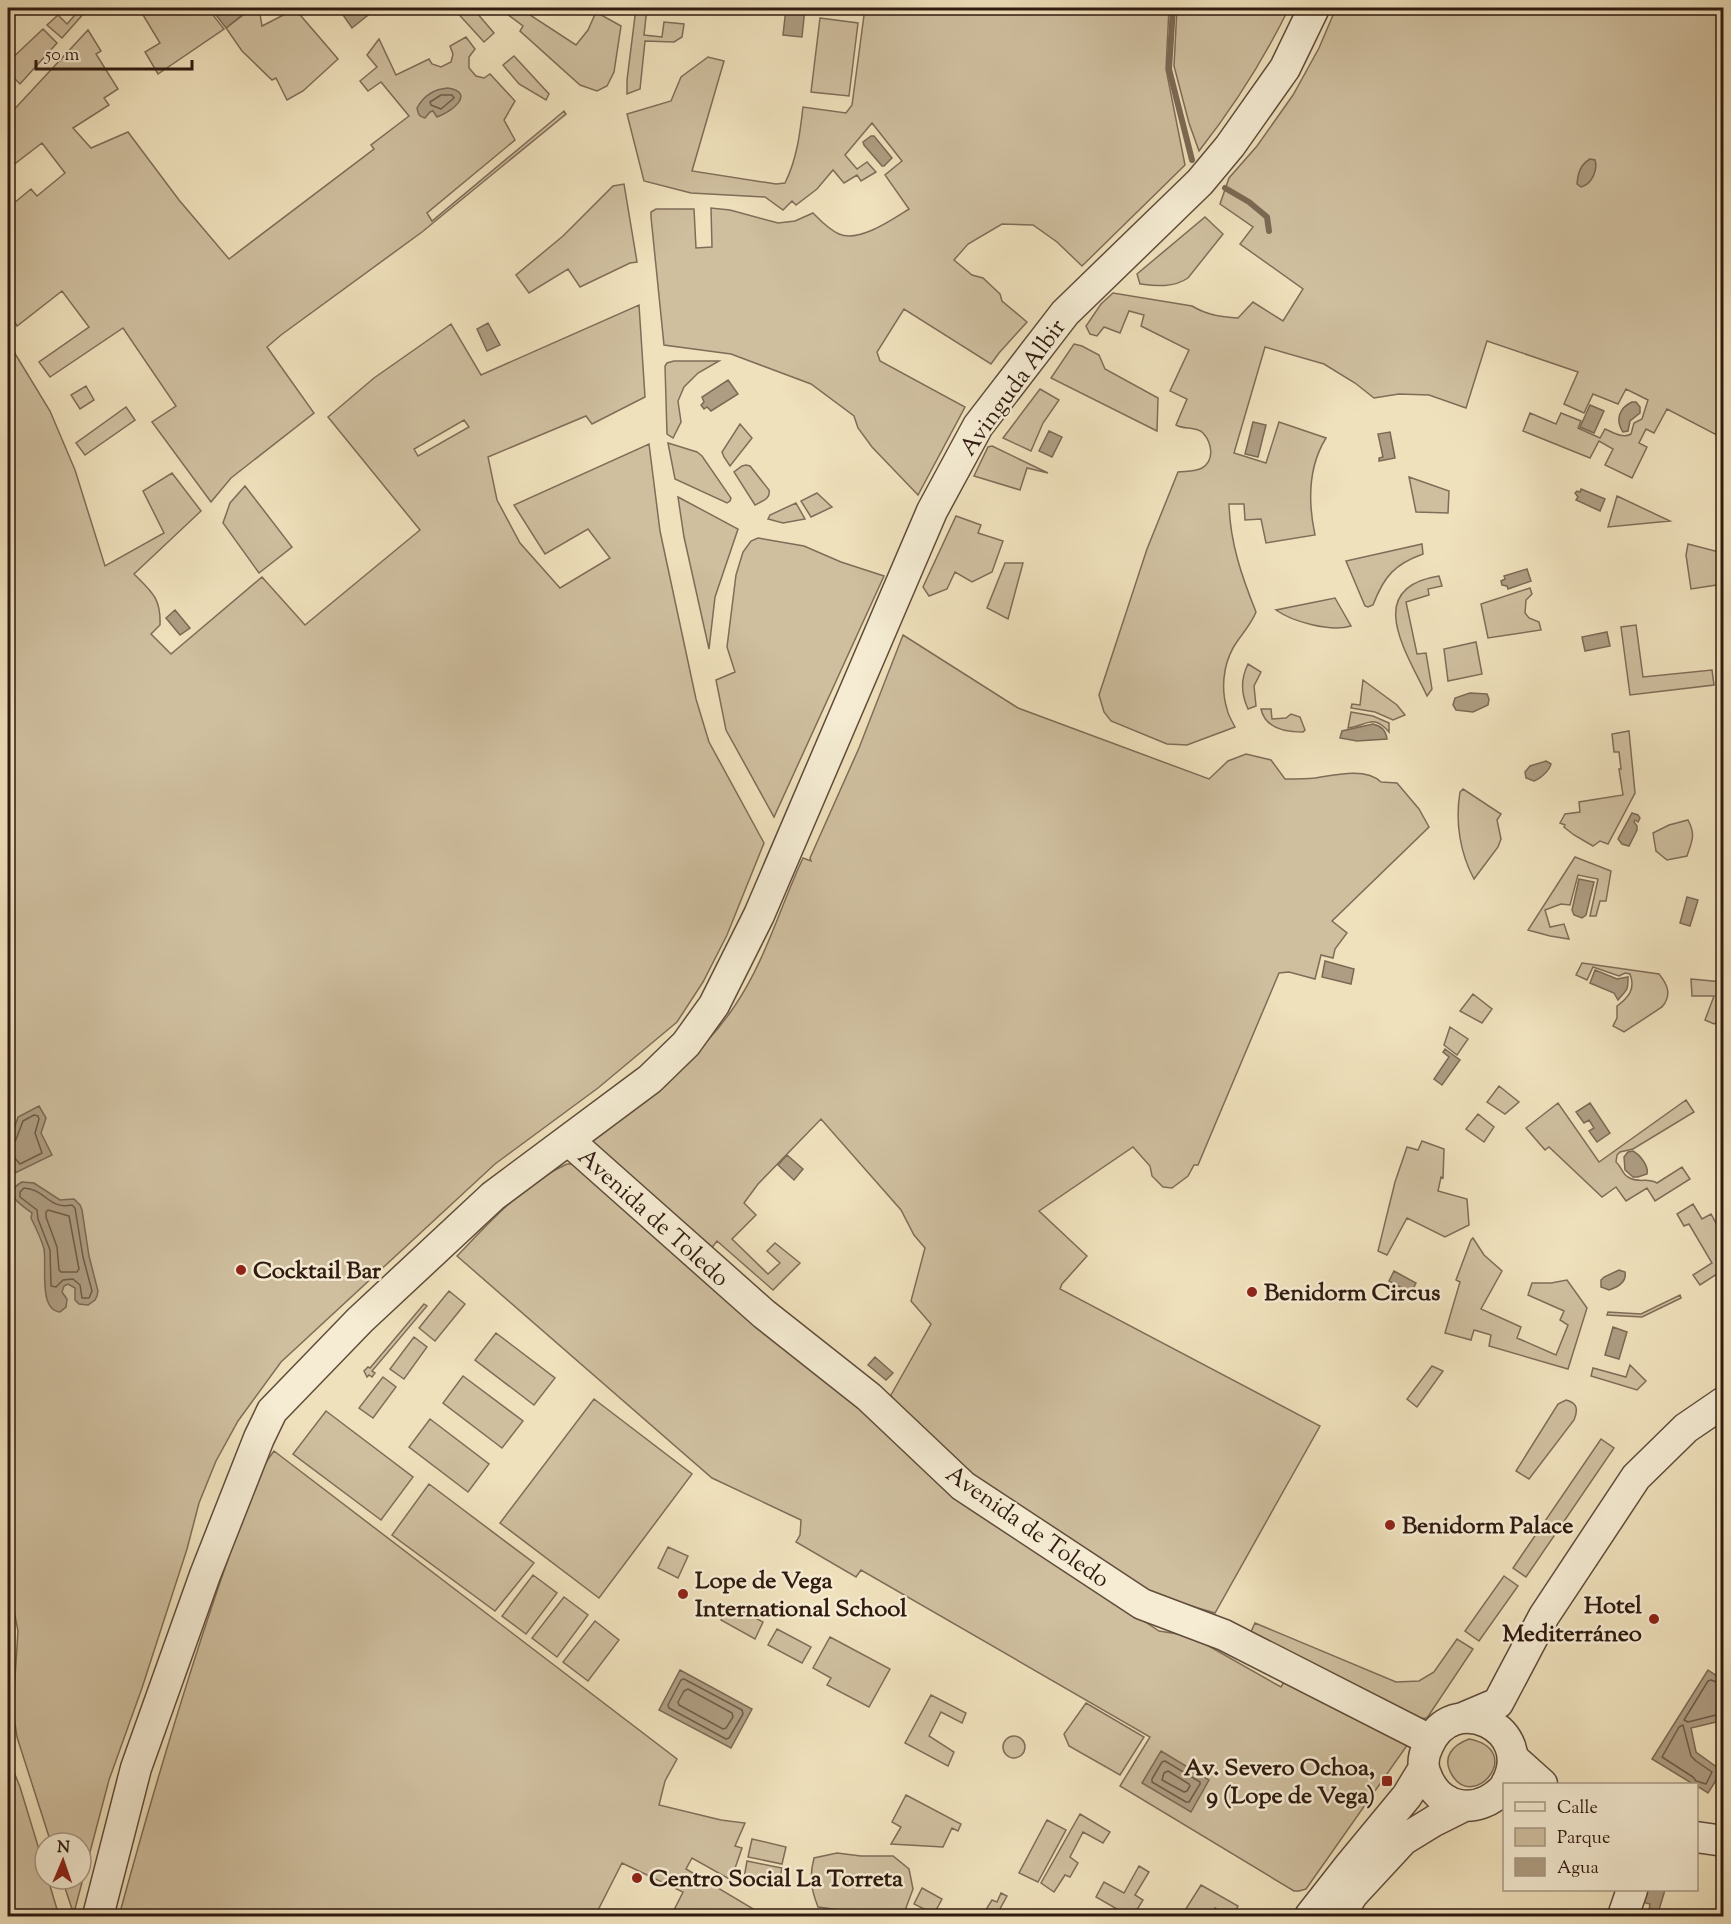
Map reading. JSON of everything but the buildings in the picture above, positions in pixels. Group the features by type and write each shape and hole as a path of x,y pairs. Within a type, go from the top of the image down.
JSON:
{"street":[{"name":"Avinguda Albir","path":"98,1917 136,1768 205,1575 259,1438 272,1411 360,1320 494,1196 650,1079 686,1044 714,1005 759,915 932,511 978,426 1065,313 1200,182 1230,146 1285,68 1314,8"},
{"name":"Avenida de Toledo","path":"568,1140 764,1314 869,1396 963,1486 1142,1605 1224,1635 1427,1754"},
{"path":"1427,1754 1429,1782 1437,1794 1450,1803 1464,1806 1479,1805 1493,1799 1506,1774 1498,1703 1544,1616 1636,1476 1686,1428 1724,1402"},
{"path":"1310,1917 1407,1796 1439,1729 1451,1721 1498,1703"},
{"path":"1465,1717 1479,1718 1493,1724 1506,1774"},
{"path":"1506,1774 1535,1783"},
{"path":"1339,1917 1353,1894 1403,1840 1464,1806"},
{"path":"1698,1837 1724,1841"},
{"path":"1623,1917 1632,1891"}],"green space":[{"path":"81,8 86,11 62,38 47,25 58,15 67,24"},
{"path":"155,8 224,8 213,15 224,29 158,74 145,52 160,43 143,15"},
{"path":"244,8 259,8 262,26 295,9 338,59 303,91 287,100 276,78 272,80 242,51 226,28 243,15"},
{"path":"453,8 469,8 477,13 494,33 484,42"},
{"path":"499,8 533,8 530,15 576,45 588,30 596,12 621,26 614,72 607,86 597,91 580,85 520,31 523,26"},
{"path":"636,8 647,8 644,35 662,37 664,22 684,24 682,37 674,42 645,41 640,89 627,94 627,80"},
{"path":"865,8 1169,8 1166,69 1185,165 1082,266 1057,242 1033,225 1002,224 968,244 954,260 972,275 983,278 1000,294 1002,301 1027,322 991,364 904,309 877,352 880,361 965,407 918,495 872,447 858,428 854,416 811,384 731,354 664,345 651,217 651,212 656,209 694,209 696,248 712,247 711,208 730,210 778,223 795,221 813,213 839,234 847,236 866,233 909,209 885,175 902,161 872,123 845,155 857,169 867,162 876,172 861,181 857,175 844,183 833,170 817,189 796,205 792,201 783,210 765,197 691,193 644,181 627,114 671,101 681,77 708,57 724,61 692,171 776,184 785,183 795,155 803,107 846,113 852,105"},
{"path":"1177,8 1289,8 1248,82 1199,151 1174,66"},
{"path":"1336,8 1723,8 1723,442 1718,439 1719,436 1667,409 1654,433 1646,429 1639,443 1647,447 1632,478 1605,465 1613,449 1599,441 1590,458 1523,431 1530,413 1556,424 1561,413 1581,421 1578,428 1600,438 1605,429 1621,435 1631,434 1634,423 1642,419 1648,400 1626,389 1618,404 1593,394 1584,413 1564,404 1578,372 1487,341 1466,408 1429,395 1399,394 1374,398 1324,364 1265,347 1234,453 1266,463 1279,422 1326,438 1316,461 1311,485 1311,510 1315,535 1266,543 1261,519 1245,520 1244,504 1229,504 1238,560 1256,612 1233,648 1225,670 1225,702 1235,727 1187,745 1167,744 1111,721 1104,712 1099,695 1147,549 1178,472 1202,468 1209,461 1211,451 1203,433 1176,425 1187,399 1170,391 1189,350 1141,326 1144,315 1129,311 1120,333 1104,327 1097,336 1090,334 1086,326 1101,304 1113,293 1192,306 1214,315 1238,318 1253,302 1283,321 1303,289 1240,244 1253,227 1220,204 1229,178 1257,146 1293,95 1319,48"},
{"path":"820,18 858,23 849,96 811,92"},
{"path":"43,29 57,43 20,84 8,72 8,62"},
{"path":"88,30 101,51 96,54 118,89 104,98 109,105 73,128 91,148 128,132 179,200 229,259 374,149 371,145 409,116 381,82 368,91 360,81 377,67 367,55 379,39 396,75 429,59 432,64 441,67 451,62 453,54 450,46 466,37 475,49 469,57 469,68 476,76 484,78 490,74 515,101 504,120 515,140 427,213 432,221 564,111 566,114 422,232 267,347 314,413 231,478 211,502 152,422 176,406 123,328 50,377 39,362 89,327 62,291 17,326 8,308 8,208 31,189 37,196 65,173 42,143 8,169 8,116"},
{"path":"514,56 549,94 546,100 519,84 503,65"},
{"path":"624,184 637,262 630,263 580,287 568,269 529,293 516,275 563,236 613,186"},
{"path":"1205,217 1223,234 1188,278 1171,285 1140,284 1137,274"},
{"path":"639,305 645,397 592,424 586,416 488,457 497,500 520,543 560,588 610,558 588,529 545,554 514,505 649,444 660,531 696,699 709,742 764,843 727,935 703,982 677,1022 598,1088 495,1164 281,1362 238,1421 216,1461 199,1503 187,1549 142,1688 109,1780 93,1841 93,1831 47,1831 17,1737 13,1709 18,1631 8,1579 8,342 50,411 75,470 105,566 164,533 143,491 172,473 201,511 134,574 154,596 159,608 160,625 151,634 171,654 262,577 305,625 420,530 328,417 374,378 451,324 481,375","holes":["464,420 469,427 418,456 414,449"]},
{"path":"1074,344 1099,355 1105,369 1158,398 1157,431 1051,378"},
{"path":"674,361 719,361 698,373 684,387 678,401 681,422 673,438 667,434 665,366"},
{"path":"86,386 94,400 80,409 71,395"},
{"path":"1040,389 1059,400 1043,423 1031,451 1003,438"},
{"path":"126,407 135,420 85,455 76,443"},
{"path":"740,424 752,438 730,466 722,452"},
{"path":"668,443 697,452 702,456 731,498 730,501 727,503 675,479"},
{"path":"992,446 1048,473 1027,468 1020,490 974,476 988,447"},
{"path":"746,465 750,466 769,490 767,498 755,505 734,472"},
{"path":"1409,477 1449,491 1448,513 1416,512"},
{"path":"245,486 292,547 259,573 223,523 230,503"},
{"path":"817,493 832,507 811,517 801,501"},
{"path":"1617,496 1670,521 1608,527"},
{"path":"678,497 738,529 715,597 709,649 684,537"},
{"path":"796,503 805,519 783,523 768,519 770,515"},
{"path":"956,516 981,525 978,533 1003,541 992,572 972,582 955,572 947,589 929,596 923,587"},
{"path":"758,538 804,546 841,562 884,576 774,817 726,730 716,680 735,672 727,647 736,575 743,552 751,541"},
{"path":"1422,544 1423,554 1405,562 1392,572 1373,605 1365,606 1346,561"},
{"path":"1688,544 1723,553 1723,584 1691,589 1686,555"},
{"path":"1005,563 1023,563 1008,619 987,608"},
{"path":"1439,576 1442,586 1428,589 1429,595 1406,602 1417,654 1426,653 1432,689 1427,696 1402,642 1396,608 1402,594 1416,583"},
{"path":"1530,588 1532,594 1526,600 1525,613 1529,618 1539,622 1541,630 1488,638 1481,604"},
{"path":"1335,598 1351,626 1333,628 1312,625 1276,610"},
{"path":"1636,625 1643,677 1712,670 1714,685 1630,695 1621,627"},
{"path":"903,635 1018,708 1209,779 1228,761 1246,754 1271,760 1285,779 1359,773 1375,777 1381,782 1397,783 1419,809 1429,827 1332,921 1347,933 1335,949 1333,958 1321,955 1315,979 1289,972 1279,973 1198,1165 1194,1165 1188,1176 1172,1188 1163,1187 1152,1176 1150,1166 1133,1147 1039,1211 1087,1256 1060,1289 1320,1426 1215,1613 1144,1592 986,1494 894,1404 891,1395 931,1324 911,1301 925,1248 914,1235 901,1210 821,1119 758,1184 744,1203 756,1215 732,1239 768,1274 780,1263 767,1251 775,1243 800,1263 773,1290 717,1241 707,1254 590,1141 686,1063 719,1027 745,990 755,972 803,858 811,861 810,858 859,748"},
{"path":"1476,642 1482,674 1448,681 1444,649"},
{"path":"1248,664 1261,672 1254,686 1256,706 1248,709 1243,686"},
{"path":"1363,680 1397,705 1405,715 1393,720 1375,712 1351,708 1352,704 1360,705"},
{"path":"1261,709 1271,709 1272,719 1286,718 1291,714 1300,717 1305,730 1296,732 1277,728 1267,721"},
{"path":"1351,712 1373,716 1389,723 1389,732 1379,723 1374,722 1348,728"},
{"path":"1629,731 1635,793 1608,844 1600,841 1593,846 1574,835 1560,823 1565,814 1580,812 1579,802 1623,795 1619,752 1614,752 1612,734"},
{"path":"1463,789 1501,814 1497,820 1501,839 1498,847 1474,879 1465,859 1460,837 1458,815 1460,792"},
{"path":"1688,820 1693,834 1687,856 1667,860 1656,851 1653,833 1669,825"},
{"path":"1575,857 1611,871 1606,901 1600,901 1596,916 1590,916 1598,879 1578,875 1570,905 1561,904 1545,910 1550,927 1564,924 1569,939 1528,930"},
{"path":"1582,963 1659,974 1667,986 1668,994 1665,1003 1624,1032 1613,1026 1617,1018 1617,1006 1625,1000 1631,989 1630,974 1625,973 1619,976 1593,967 1587,980 1576,975"},
{"path":"1691,979 1723,982 1723,1019 1714,1024 1705,1020 1714,996 1692,996"},
{"path":"1473,994 1492,1009 1482,1023 1460,1011"},
{"path":"1450,1027 1468,1039 1457,1055 1444,1045"},
{"path":"1499,1086 1519,1102 1505,1114 1487,1102"},
{"path":"1686,1100 1694,1112 1633,1149 1617,1155 1616,1162 1624,1174 1636,1180 1657,1183 1682,1167 1690,1179 1655,1201 1647,1188 1626,1201 1616,1187 1602,1197 1549,1147 1545,1150 1526,1128 1558,1103 1599,1162"},
{"path":"1478,1114 1494,1127 1484,1142 1466,1129"},
{"path":"1422,1141 1444,1149 1443,1178 1441,1177 1438,1191 1467,1199 1469,1225 1445,1237 1407,1218 1387,1255 1378,1251 1395,1182 1407,1147 1418,1150"},
{"path":"567,1164 575,1164 1129,1611 1159,1631 1191,1636 1281,1687 1287,1677 1408,1744 1306,1889 1294,1891 1120,1786 1150,1737 861,1570 856,1577 796,1542 800,1535 801,1520 712,1478 457,1256 522,1193 551,1172"},
{"path":"1693,1204 1702,1219 1711,1214 1723,1236 1723,1270 1700,1285 1693,1275 1712,1263 1689,1224 1684,1226 1677,1214"},
{"path":"1473,1238 1484,1255 1502,1271 1481,1309 1521,1327 1517,1338 1556,1355 1568,1325 1560,1320 1564,1311 1528,1295 1532,1283 1567,1280 1587,1308 1568,1369 1489,1346 1491,1335 1474,1330 1471,1340 1445,1333 1460,1282 1456,1280"},
{"path":"449,1291 465,1304 435,1341 419,1328"},
{"path":"1680,1295 1681,1298 1642,1317 1607,1315 1608,1312 1641,1314"},
{"path":"424,1304 427,1306 372,1371 375,1373 372,1377 369,1375 367,1377 364,1371 370,1368"},
{"path":"496,1333 555,1378 534,1405 475,1360"},
{"path":"414,1337 427,1347 404,1379 390,1369"},
{"path":"1630,1365 1646,1381 1637,1390 1591,1376 1593,1368 1626,1377"},
{"path":"1432,1366 1443,1371 1417,1407 1407,1399"},
{"path":"463,1376 523,1421 502,1448 443,1403"},
{"path":"383,1377 396,1387 373,1418 359,1408"},
{"path":"594,1399 692,1474 599,1598 500,1523"},
{"path":"1566,1400 1576,1407 1574,1420 1529,1479 1516,1471 1558,1404"},
{"path":"326,1411 413,1477 381,1520 293,1454"},
{"path":"430,1419 489,1464 468,1492 409,1447"},
{"path":"1601,1439 1614,1448 1526,1577 1513,1568"},
{"path":"274,1451 677,1759 665,1781 659,1805 721,1820 745,1823 735,1846 742,1848 731,1880 692,1858 686,1869 765,1916 671,1916 683,1892 622,1863 595,1916 119,1916 143,1828 210,1611 258,1476"},
{"path":"429,1484 534,1563 495,1611 392,1535"},
{"path":"668,1547 688,1556 678,1578 658,1568"},
{"path":"533,1575 557,1593 526,1634 502,1616"},
{"path":"1504,1576 1518,1586 1479,1641 1465,1631"},
{"path":"564,1597 588,1615 557,1657 532,1638"},
{"path":"730,1604 763,1622 755,1639 721,1620"},
{"path":"595,1621 619,1640 588,1681 563,1662"},
{"path":"1255,1623 1396,1682 1419,1681 1434,1672 1457,1639 1473,1649 1427,1718 1418,1719 1250,1634"},
{"path":"777,1629 811,1647 802,1663 768,1645"},
{"path":"830,1637 890,1669 869,1707 827,1685 831,1678 813,1668"},
{"path":"931,1695 966,1713 962,1723 941,1712 929,1736 954,1752 948,1766 905,1743"},
{"path":"1086,1703 1144,1737 1120,1775 1069,1746 1064,1734"},
{"path":"1014,1736 1022,1739 1025,1747 1022,1755 1014,1758 1006,1755 1003,1747 1006,1739"},
{"path":"1469,1739 1486,1745 1493,1754 1494,1765 1490,1775 1482,1783 1472,1787 1461,1785 1452,1775 1448,1763 1450,1752"},
{"path":"8,1757 33,1831 33,1891 52,1891 59,1916 8,1916"},
{"path":"906,1795 961,1824 958,1831 952,1828 943,1847 891,1844 901,1827 892,1822"},
{"path":"1080,1814 1110,1832 1103,1843 1083,1832 1070,1857 1078,1863 1070,1877 1065,1875 1054,1892 1041,1883"},
{"path":"1047,1820 1066,1830 1038,1882 1019,1873"},
{"path":"752,1839 786,1847 782,1864 748,1857"},
{"path":"837,1853 893,1856 909,1869 913,1889 903,1916 854,1916 840,1910 818,1907 812,1883 814,1858"},
{"path":"747,1861 782,1868 778,1886 744,1878"},
{"path":"1139,1866 1149,1872 1135,1895 1143,1900 1133,1916 1129,1916 1096,1897 1104,1882 1124,1893"},
{"path":"1201,1885 1238,1906 1233,1916 1215,1908 1210,1916 1182,1915"},
{"path":"922,1888 942,1899 934,1914 914,1904"},
{"path":"66,1891 80,1891 75,1909 72,1909"},
{"path":"1001,1893 1007,1896 996,1916 982,1916 992,1900 997,1902"}],"water":[{"path":"227,8 243,8 242,15 226,28 216,15"},
{"path":"353,8 377,8 352,28 343,15"},
{"path":"786,8 805,8 802,37 783,35"},
{"path":"448,88 460,94 461,98 454,107 437,117 433,111 425,118 418,114 417,108 426,96 434,91"},
{"path":"874,136 892,158 884,166 864,145 863,142"},
{"path":"1590,159 1595,160 1595,172 1591,180 1581,187 1577,184 1579,173"},
{"path":"488,323 500,345 487,351 477,329"},
{"path":"728,380 738,394 711,411 707,407 704,409 701,405 704,402 702,397"},
{"path":"1632,402 1636,402 1640,407 1640,413 1630,421 1628,431 1623,432 1619,423 1621,411"},
{"path":"1590,405 1604,411 1594,433 1580,427"},
{"path":"1253,422 1266,425 1258,457 1245,454"},
{"path":"1049,431 1062,437 1052,457 1039,451"},
{"path":"1390,432 1395,458 1379,461 1379,458 1383,457 1378,434"},
{"path":"1581,489 1605,499 1600,511 1576,500 1578,497 1575,493 1580,492"},
{"path":"1527,569 1531,581 1508,589 1507,586 1502,585 1501,581 1505,579 1504,576"},
{"path":"175,610 190,628 180,635 166,618"},
{"path":"1607,632 1610,646 1585,651 1582,637"},
{"path":"1470,693 1487,694 1488,705 1473,712 1456,710 1453,705 1455,698"},
{"path":"1373,724 1383,729 1387,739 1357,741 1340,738 1342,731"},
{"path":"1546,761 1551,764 1542,776 1534,781 1526,778 1525,772 1530,766"},
{"path":"1632,813 1640,818 1638,822 1635,820 1634,822 1637,830 1629,846 1622,844 1618,839"},
{"path":"1579,879 1594,882 1586,915 1582,918 1574,915 1572,910"},
{"path":"1687,897 1698,900 1690,926 1680,923"},
{"path":"1325,961 1354,969 1351,984 1322,977"},
{"path":"1595,970 1617,979 1628,977 1626,990 1618,1000 1614,993 1590,983"},
{"path":"1445,1049 1460,1060 1442,1085 1434,1079 1449,1057 1443,1052"},
{"path":"1590,1103 1610,1133 1597,1142 1589,1131 1594,1128 1589,1120 1584,1123 1576,1112"},
{"path":"39,1106 46,1118 41,1133 52,1155 15,1173 8,1156 8,1147 18,1117"},
{"path":"1633,1151 1643,1161 1647,1174 1633,1177 1625,1170 1624,1157 1628,1152"},
{"path":"787,1155 803,1169 794,1180 778,1165"},
{"path":"22,1182 34,1183 60,1200 74,1199 80,1205 98,1291 95,1300 88,1305 79,1304 75,1300 75,1288 68,1284 64,1286 62,1292 67,1299 66,1307 60,1312 49,1304 45,1286 43,1245 31,1218 32,1213 13,1195 16,1186"},
{"path":"1619,1270 1625,1272 1625,1279 1621,1284 1609,1290 1601,1287 1601,1280 1604,1277"},
{"path":"1394,1271 1416,1283 1411,1293 1389,1281"},
{"path":"1613,1327 1627,1332 1619,1359 1605,1355"},
{"path":"875,1357 893,1373 886,1380 868,1365"},
{"path":"680,1670 752,1709 731,1748 659,1710"},
{"path":"1708,1670 1723,1680 1723,1715 1720,1721 1691,1728 1696,1752 1722,1771 1708,1793 1698,1787 1698,1783 1691,1783 1652,1759"},
{"path":"1161,1751 1209,1780 1191,1812 1142,1783"},
{"path":"1646,1891 1665,1891 1658,1913 1649,1910 1650,1904 1642,1902"}],"waterway":[{"path":"1173,8 1169,69 1192,160"},
{"path":"1225,188 1249,202 1267,217 1269,231"}],"place":[{"name":"Cocktail Bar","path":"241,1270"},
{"name":"Benidorm Circus","path":"1252,1292"},
{"name":"Benidorm Palace","path":"1390,1525"},
{"name":"Lope de Vega International School","path":"683,1594"},
{"name":"Hotel Mediterráneo","path":"1654,1619"},
{"name":"Av. Severo Ochoa, 9 (Lope de Vega)","path":"1387,1781"},
{"name":"Centro Social La Torreta","path":"637,1878"}]}
